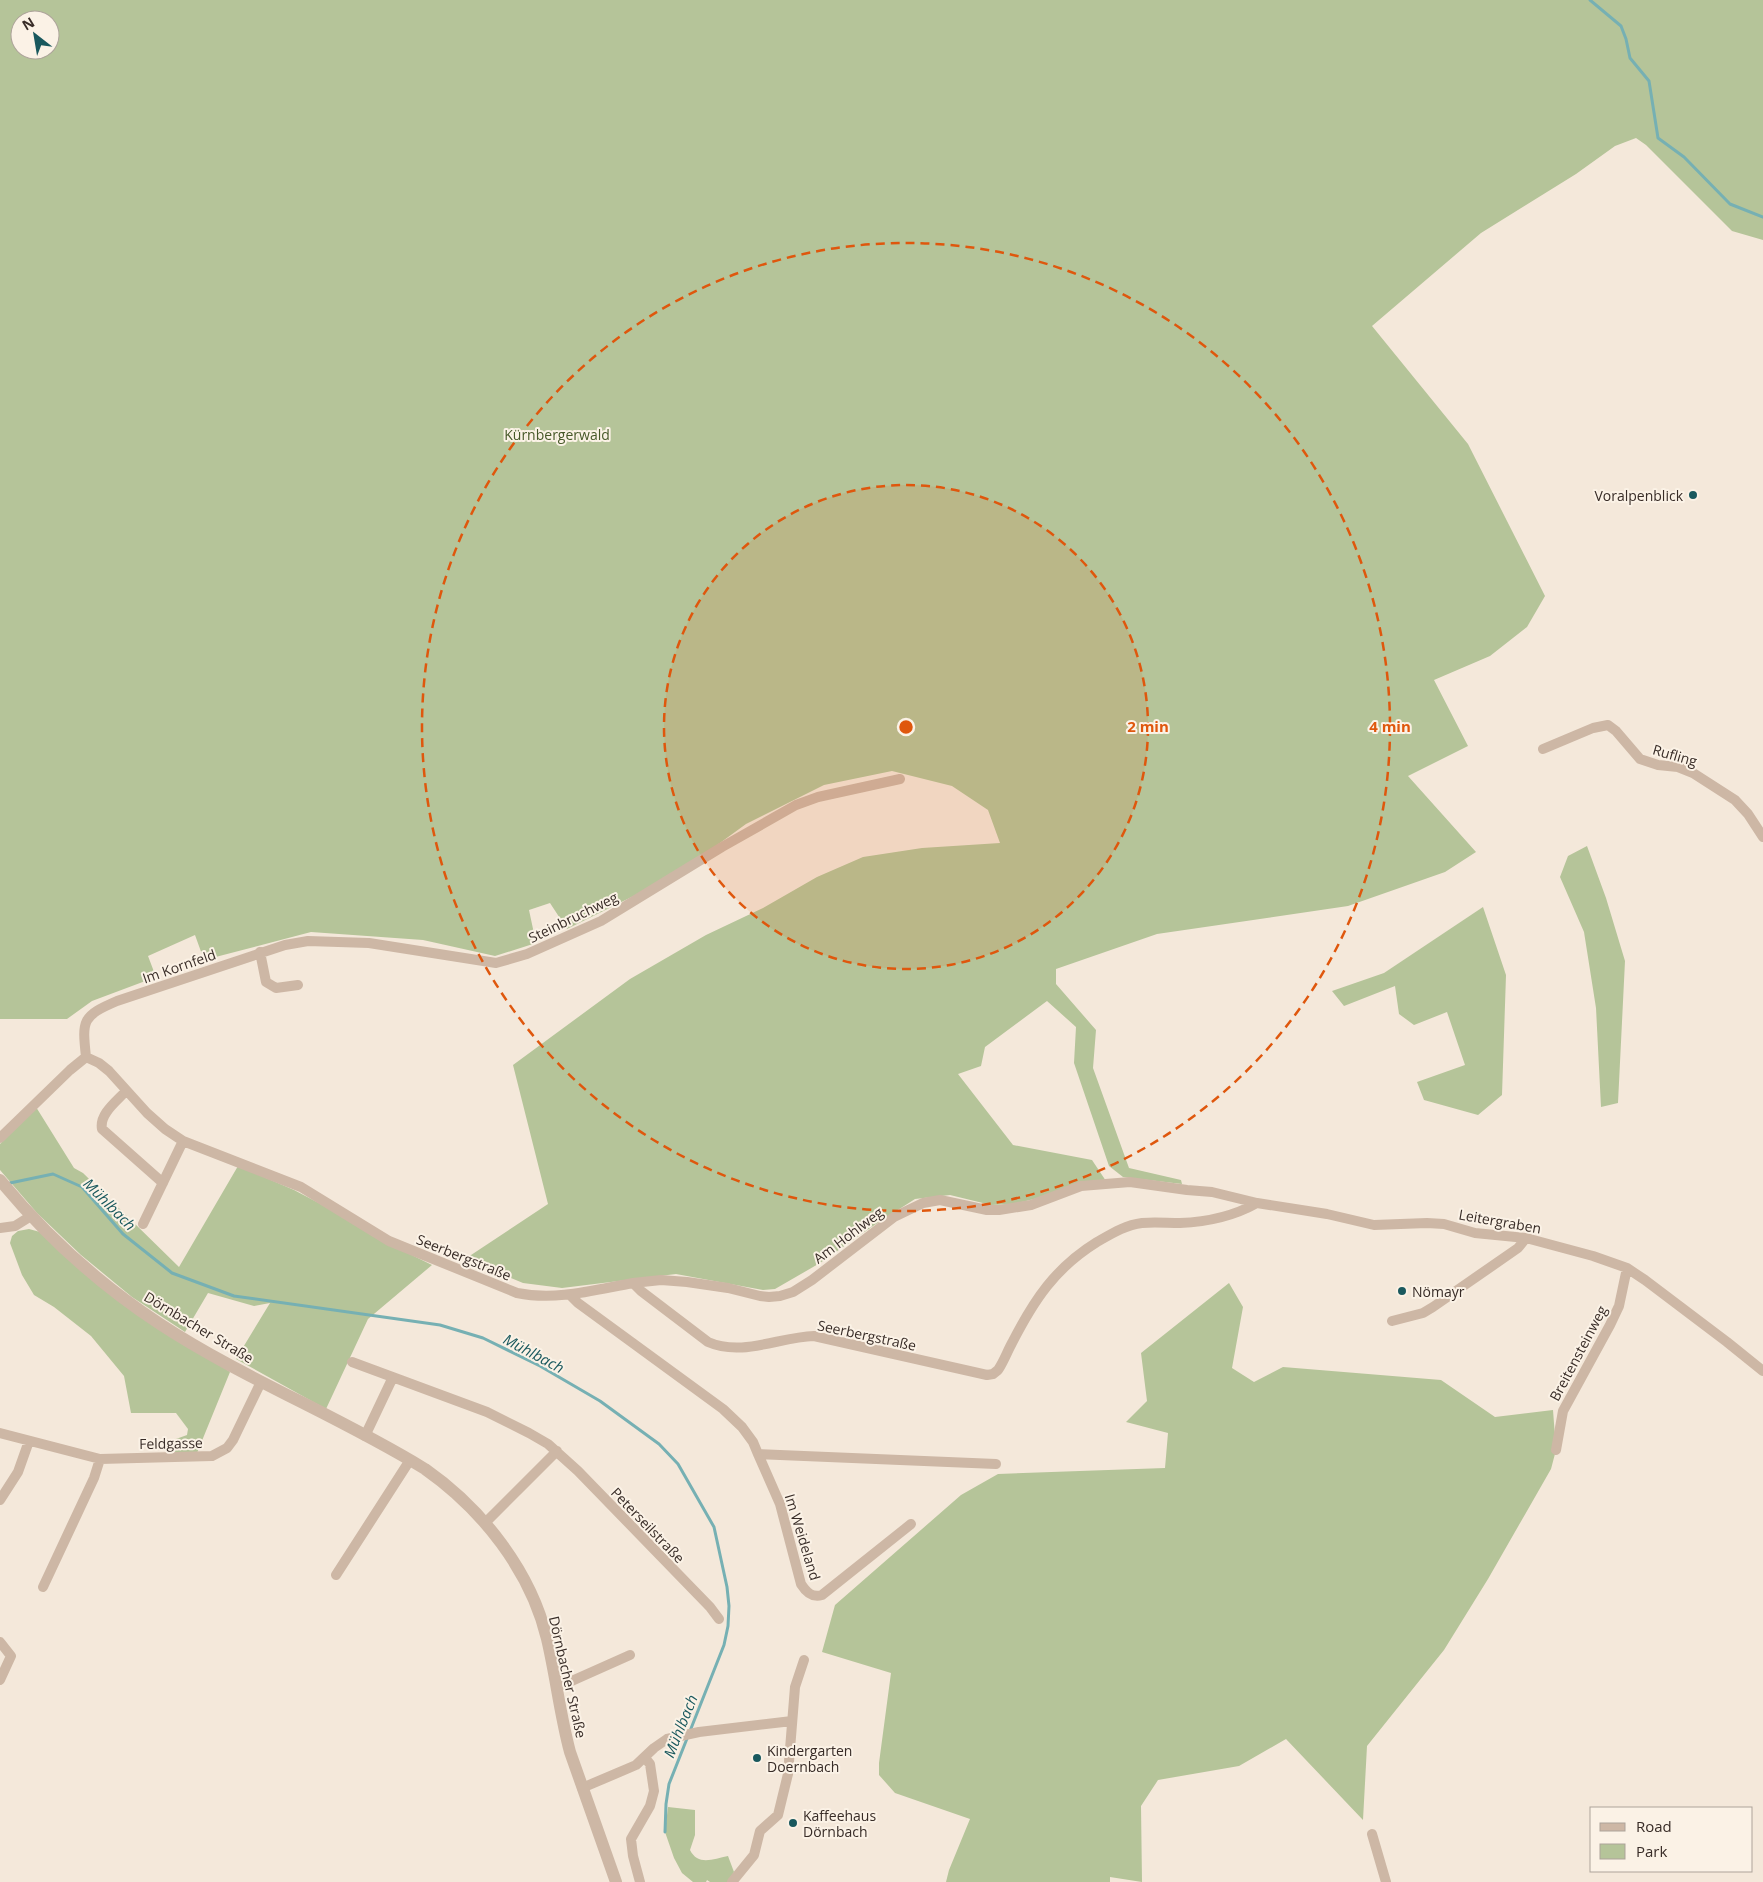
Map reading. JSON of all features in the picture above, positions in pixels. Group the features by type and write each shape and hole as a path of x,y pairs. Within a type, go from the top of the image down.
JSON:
{"street":[{"name":"Rufling","path":"1543,749 1593,728 1608,725 1616,731 1640,759 1658,765 1678,767 1693,773 1735,800 1748,814 1763,837"},
{"name":"Steinbruchweg","path":"260,952 308,941 339,940 369,942 496,963 527,954 601,922 722,847 796,805 818,797 900,778"},
{"path":"260,952 266,982 276,988 298,985"},
{"name":"Im Kornfeld","path":"86,1057 84,1029 86,1020 91,1014 101,1008 260,952"},
{"path":"0,1138 70,1070 86,1057"},
{"name":"Seerbergstraße","path":"86,1057 104,1067 159,1124 183,1141 301,1187 370,1231 409,1251 517,1293 542,1297 570,1295 633,1283 708,1342 718,1346 737,1348 802,1336 814,1336 987,1375 993,1374 998,1370 1026,1317 1052,1278 1084,1250 1126,1227 1141,1223 1206,1221 1248,1208 1257,1203"},
{"path":"126,1091 102,1117 102,1129 163,1183"},
{"path":"143,1224 183,1141"},
{"name":"Dörnbacher Straße","path":"0,1180 31,1216 84,1267 134,1306 182,1338 261,1382 410,1460 456,1493 485,1523 517,1569 535,1605 547,1638 564,1730 582,1788 616,1882"},
{"name":"Am Hohlweg","path":"633,1283 660,1280 687,1282 728,1288 760,1296 780,1296 793,1292 812,1280 894,1217 923,1203 934,1201 952,1202 987,1210 999,1210 1031,1205 1081,1186 1130,1182 1212,1192 1257,1203"},
{"name":"Leitergraben","path":"1257,1203 1327,1214 1374,1226 1444,1224 1475,1233 1526,1238 1593,1256 1627,1268 1682,1307 1762,1370"},
{"path":"0,1228 15,1226 31,1216"},
{"path":"1392,1321 1422,1313 1433,1307 1518,1248 1526,1238"},
{"name":"Breitensteinweg","path":"1556,1450 1562,1411 1613,1318 1623,1291 1627,1268"},
{"name":"Im Weideland","path":"570,1295 723,1409 742,1427 753,1442 780,1504 801,1584 805,1591 812,1595 822,1595 910,1524"},
{"name":"Peterseilstraße","path":"352,1362 487,1412 529,1433 557,1452 710,1607 719,1619"},
{"path":"365,1436 393,1377"},
{"name":"Feldgasse","path":"0,1433 100,1458 198,1457 220,1453 233,1440 261,1382"},
{"path":"0,1500 18,1472 29,1441"},
{"path":"485,1523 557,1452"},
{"path":"758,1454 996,1464"},
{"path":"43,1587 94,1478 100,1458"},
{"path":"336,1575 410,1460"},
{"path":"0,1642 11,1656 0,1680"},
{"path":"556,1688 630,1655"},
{"path":"732,1882 754,1855 760,1831 778,1815 788,1774 794,1687 804,1660"},
{"path":"582,1788 636,1765 658,1744 667,1739 699,1732 792,1721"},
{"path":"640,1882 633,1856 631,1839 650,1806 654,1791 650,1764 645,1758"},
{"path":"1372,1834 1385,1882"}],"green space":[{"name":"Kürnbergerwald","path":"0,0 1763,0 1763,240 1732,231 1646,145 1636,138 1615,146 1576,174 1481,233 1372,326 1468,444 1545,596 1527,627 1490,656 1434,680 1468,746 1408,776 1476,852 1445,872 1348,906 1157,934 1056,969 1056,984 1096,1030 1093,1068 1129,1168 1181,1180 1182,1184 1123,1177 1109,1166 1074,1063 1076,1027 1047,1001 985,1047 981,1066 958,1074 1013,1145 1092,1160 1106,1181 1014,1204 991,1205 950,1195 915,1199 820,1263 775,1289 763,1290 676,1274 562,1288 523,1283 465,1259 548,1204 513,1065 630,979 706,935 763,908 817,877 863,857 922,848 1000,843 988,810 952,786 892,771 824,785 746,824 676,875 567,929 550,903 529,910 536,943 495,956 423,940 311,932 204,960 195,935 148,956 156,977 92,1001 67,1019 0,1019"},
{"path":"1587,846 1606,898 1625,961 1618,1103 1601,1107 1596,1008 1584,932 1560,877 1568,856"},
{"path":"1483,907 1506,975 1502,1095 1478,1115 1424,1100 1417,1082 1465,1065 1447,1012 1414,1025 1399,1014 1395,986 1344,1006 1332,991 1384,973"},
{"path":"36,1107 74,1168 83,1173 179,1267 238,1166 294,1190 351,1220 371,1235 432,1265 368,1319 326,1409 236,1359 270,1303 254,1306 208,1293 185,1332 132,1297 81,1255 37,1213 0,1170 0,1144"},
{"path":"29,1229 40,1232 230,1372 197,1453 171,1454 176,1439 187,1435 188,1429 176,1413 131,1413 124,1376 91,1336 54,1307 34,1295 22,1275 10,1243 12,1236 18,1231"},
{"path":"1229,1283 1243,1307 1232,1368 1254,1382 1283,1367 1441,1380 1495,1417 1553,1410 1556,1450 1551,1469 1488,1579 1444,1650 1367,1746 1363,1820 1286,1739 1239,1766 1158,1780 1141,1806 1142,1882 1110,1877 1110,1882 946,1882 970,1819 895,1793 879,1775 891,1673 822,1652 835,1605 961,1495 998,1474 1165,1468 1168,1433 1126,1422 1147,1401 1141,1353"},
{"path":"668,1807 695,1810 695,1835 690,1850 693,1855 702,1860 728,1856 734,1872 728,1882 710,1882 707,1880 706,1882 693,1882 682,1873 674,1858 665,1832"}],"waterway":[{"path":"1590,0 1621,26 1630,58 1649,81 1658,138 1684,157 1730,204 1763,217"},
{"name":"Mühlbach","path":"10,1183 53,1174 82,1187 123,1234 172,1273 234,1296 440,1325 483,1338 540,1366 600,1401 659,1444 678,1464 714,1527 727,1587 729,1606 728,1626 724,1645 690,1731"},
{"name":"Mühlbach","path":"665,1832 669,1784 688,1736"}],"place":[{"name":"Voralpenblick","path":"1693,495"},
{"name":"Nömayr","path":"1402,1291"},
{"name":"Kindergarten Doernbach","path":"757,1758"},
{"name":"Kaffeehaus Dörnbach","path":"793,1823"}]}
